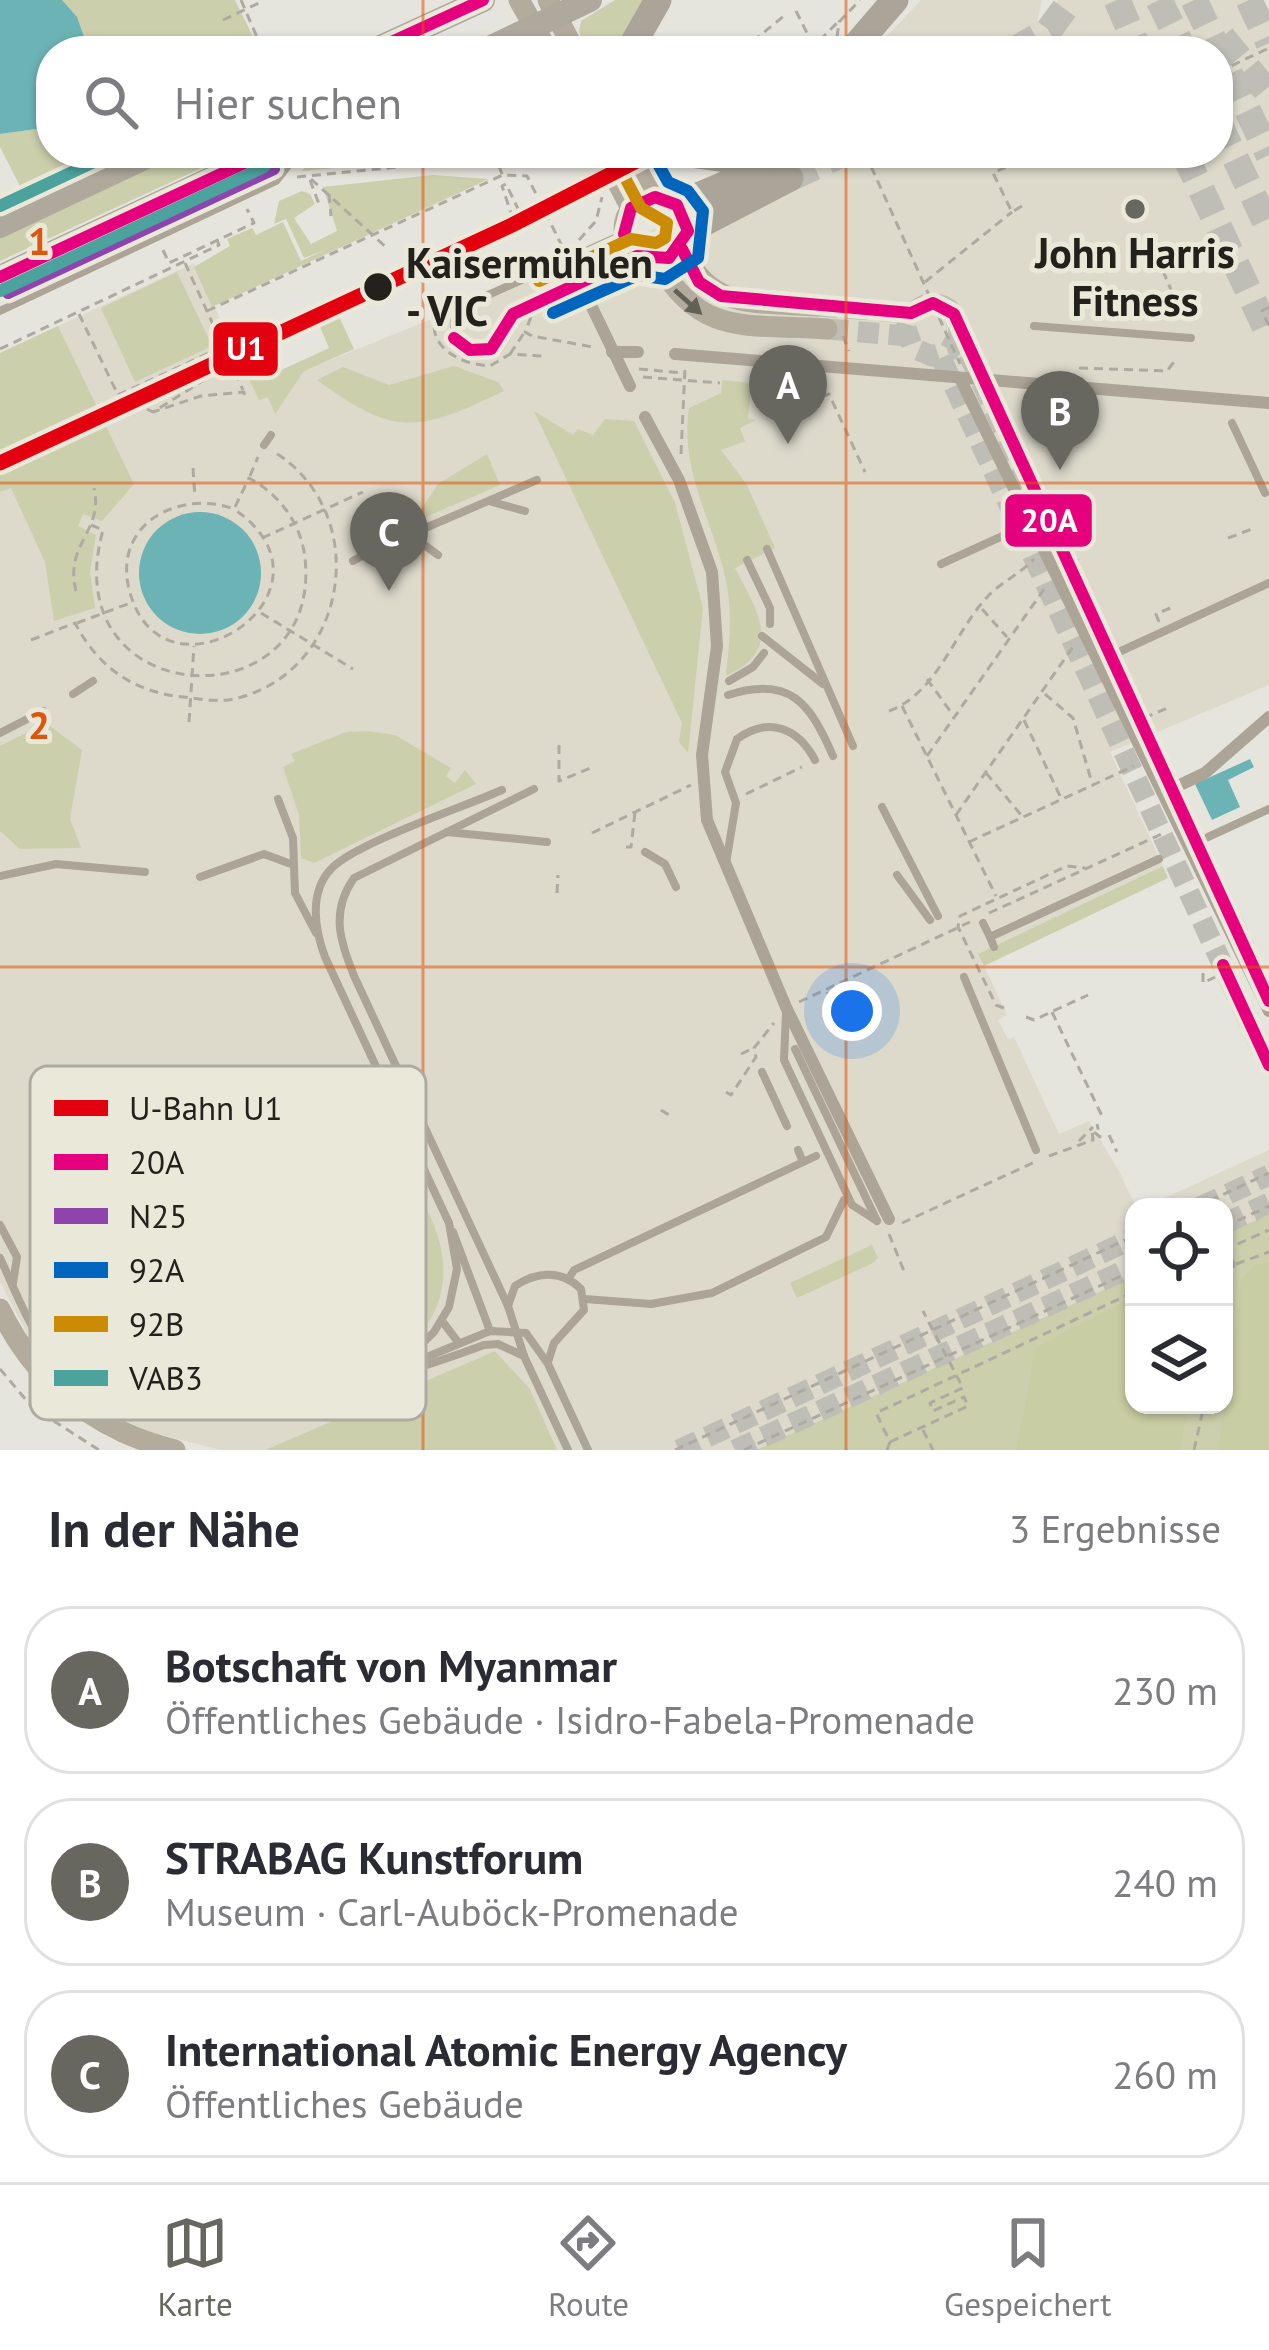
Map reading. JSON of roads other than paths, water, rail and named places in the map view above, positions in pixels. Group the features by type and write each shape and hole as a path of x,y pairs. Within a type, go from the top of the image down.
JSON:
{"highway":[{"path":"638,36 658,0"},
{"path":"844,36 895,0"},
{"path":"676,221 791,168"}],"main road":[{"path":"405,36 483,0"},
{"path":"519,0 546,14"},
{"path":"509,36 546,14 590,0"},
{"path":"0,226 123,168"},
{"path":"0,277 234,168"},
{"path":"601,168 632,208 676,221"},
{"path":"642,168 676,221 699,282 721,296 817,306"},
{"path":"632,208 624,234 680,299 707,317 827,329"},
{"path":"647,259 676,221"},
{"path":"0,1309 30,1358"},
{"path":"101,1420 116,1430 175,1450"}],"street":[{"path":"589,301 630,386"},
{"path":"612,352 638,352"},
{"path":"675,353 1269,403"},
{"path":"961,378 1269,1011"},
{"path":"645,417 679,480 712,572 717,646 702,755 707,820 879,1220"},
{"path":"1162,793 1205,773 1269,717"}],"lane":[{"path":"0,311 276,182 287,168"},
{"path":"624,234 466,305 454,320 454,338 470,350 491,349 513,314 647,259"},
{"path":"1034,326 1191,338"},
{"path":"1232,422 1265,494"},
{"path":"264,446 271,435"},
{"path":"439,555 410,535 537,480"},
{"path":"491,501 525,511"},
{"path":"941,564 1007,534"},
{"path":"353,561 374,549"},
{"path":"767,549 853,746 824,735"},
{"path":"747,560 770,608 770,624"},
{"path":"1121,651 1269,583"},
{"path":"763,636 828,690"},
{"path":"729,681 753,668 764,653"},
{"path":"73,694 93,681"},
{"path":"728,695 757,688 791,694 824,735 833,756"},
{"path":"0,733 43,711"},
{"path":"726,864 736,803 725,772 737,739 759,728 781,727 801,739 815,760"},
{"path":"396,1066 355,978 338,925 340,900 354,878 534,789"},
{"path":"316,934 318,898 333,867 502,790"},
{"path":"278,799 293,838 295,892 377,1066"},
{"path":"882,807 934,918 897,875"},
{"path":"1208,837 1269,809"},
{"path":"444,832 547,842"},
{"path":"645,852 665,864 676,886"},
{"path":"200,877 264,854 292,865"},
{"path":"983,923 992,942 1159,860"},
{"path":"0,879 11,872 56,864 145,872"},
{"path":"964,977 1036,1150"},
{"path":"786,1007 784,1060 852,1205 879,1220"},
{"path":"762,1072 787,1126"},
{"path":"426,1130 508,1306 524,1356 568,1450"},
{"path":"798,1150 803,1162"},
{"path":"569,1278 574,1270 816,1156"},
{"path":"426,1173 490,1331"},
{"path":"569,1278 585,1299 651,1304 712,1293 826,1237 844,1200"},
{"path":"426,1338 442,1321 457,1269 449,1223"},
{"path":"0,1225 17,1258 13,1285"},
{"path":"0,1258 30,1320"},
{"path":"508,1306 515,1286 525,1280 569,1278"},
{"path":"548,1364 554,1343 579,1318 585,1299"},
{"path":"442,1321 458,1342"},
{"path":"426,1357 490,1331 518,1330 534,1338 588,1450"},
{"path":"426,1366 484,1345 498,1344 524,1356"}],"water":[{"path":"0,0 62,0 77,17 84,36 36,36 36,129 0,134"},
{"path":"200,512 224,516 243,530 257,549 261,573 257,597 243,616 224,630 200,634 176,630 157,616 143,597 139,573 143,549 157,530 176,516"},
{"path":"1250,759 1254,767 1228,780 1240,807 1212,820 1195,784"}],"tunnel":[{"path":"1039,36 1049,30 1071,0"},
{"path":"1117,0 1133,36"},
{"path":"1159,0 1177,36"},
{"path":"1194,0 1211,36"},
{"path":"1249,0 1269,43"},
{"path":"1233,50 1269,94"},
{"path":"1233,81 1269,155"},
{"path":"1233,153 1269,229"},
{"path":"790,178 812,168"},
{"path":"1191,168 1269,335"},
{"path":"959,334 950,350 932,356 913,348 906,329 911,313 928,303 954,315 1245,948"},
{"path":"817,306 911,313"},
{"path":"827,329 907,336"},
{"path":"941,358 1269,1065"},
{"path":"1219,1198 1269,1175"},
{"path":"1233,1220 1269,1203"},
{"path":"679,1450 1125,1242"},
{"path":"735,1450 1125,1270"}],"metro line":[{"name":"U1","path":"0,463 512,225 623,168"}],"place":[{"name":"John Harris Fitness","path":"1135,209"},
{"name":"Kaisermühlen - VIC","path":"378,287"},
{"name":"Botschaft von Myanmar","path":"788,444"},
{"name":"STRABAG Kunstforum","path":"1060,470"},
{"name":"International Atomic Energy Agency","path":"389,591"}]}
